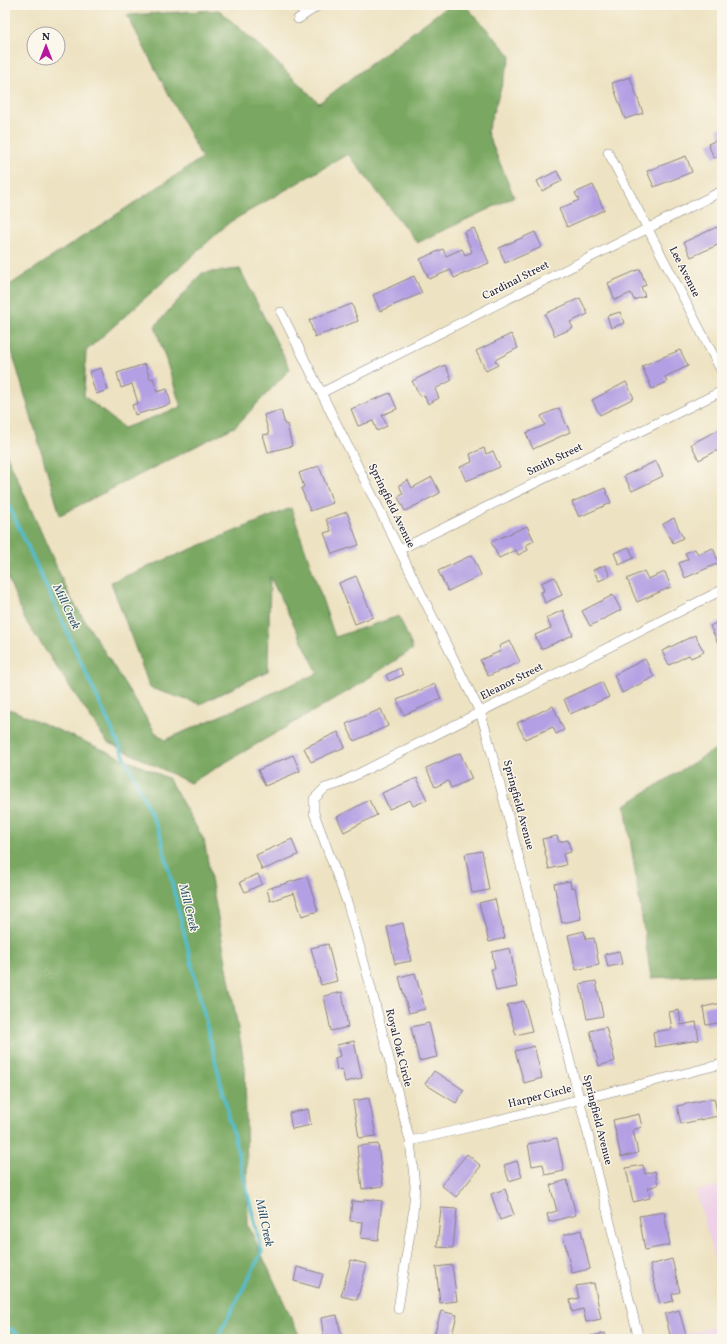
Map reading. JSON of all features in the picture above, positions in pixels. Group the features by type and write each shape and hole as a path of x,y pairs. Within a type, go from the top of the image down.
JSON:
{"street":[{"path":"298,19 319,5"},
{"name":"Lee Avenue","path":"608,152 722,372"},
{"name":"Cardinal Street","path":"321,393 722,191"},
{"name":"Springfield Avenue","path":"281,312 480,712 527,889 639,1339"},
{"name":"Smith Street","path":"399,550 722,391"},
{"name":"Eleanor Street","path":"314,799 325,788 338,784 722,590"},
{"name":"Royal Oak Circle","path":"314,799 314,813 348,905 370,984 410,1141 415,1186 413,1214 398,1309"},
{"name":"Harper Circle","path":"410,1141 722,1064"}],"shaded area":[{"path":"722,1185 722,1287 696,1191"},
{"path":"722,1325 722,1339 678,1339 681,1335"}],"green space":[{"path":"449,5 465,5 511,56 487,132 514,197 417,243 348,154 230,222 86,351 84,396 124,428 181,407 155,326 202,273 240,269 290,369 236,426 60,515 5,328 5,288 202,158 127,15 219,10 265,51 319,103"},
{"path":"5,451 70,597 155,732 165,740 318,673 270,577 268,671 200,704 150,688 111,582 291,508 335,637 399,616 413,649 350,690 190,783 107,742 25,620 5,571"},
{"path":"5,709 12,710 168,778 204,840 245,1067 248,1225 301,1339 5,1339"},
{"path":"722,745 722,974 651,978 625,805"}],"building":[{"path":"630,77 643,113 625,119 612,83"},
{"path":"722,127 722,154 714,158 708,144 721,138 717,129"},
{"path":"686,156 692,172 654,187 647,171"},
{"path":"557,171 562,181 542,191 537,181"},
{"path":"593,185 604,210 567,227 559,209 579,200 575,193"},
{"path":"717,227 722,243 691,257 684,242"},
{"path":"474,228 489,263 454,278 451,270 429,279 420,259 443,249 446,256 462,249 465,255 472,252 464,232"},
{"path":"535,232 542,247 505,263 499,248"},
{"path":"640,269 646,285 641,287 645,296 634,300 631,293 615,300 608,283"},
{"path":"414,276 422,293 380,311 373,295"},
{"path":"580,298 588,314 570,322 573,328 555,336 545,314"},
{"path":"352,304 358,321 315,337 309,320"},
{"path":"620,312 624,323 611,328 607,316"},
{"path":"511,334 518,348 495,360 498,365 486,371 476,351"},
{"path":"680,350 688,366 665,377 667,382 652,389 642,366"},
{"path":"145,364 150,379 153,378 157,392 167,389 171,404 135,415 132,405 138,403 132,384 121,388 117,373"},
{"path":"445,365 452,380 435,389 439,398 428,404 424,395 420,396 412,381"},
{"path":"101,368 108,390 96,394 89,372"},
{"path":"626,382 634,398 600,415 592,400"},
{"path":"390,393 397,409 382,415 387,426 377,431 373,421 358,426 351,409"},
{"path":"559,408 570,432 533,449 526,433 545,425 541,416"},
{"path":"281,410 285,425 287,424 292,446 268,452 263,435 269,434 264,415"},
{"path":"722,428 722,448 699,460 691,444"},
{"path":"484,448 486,454 493,451 500,467 466,481 460,467 472,462 470,454"},
{"path":"656,461 663,476 632,491 624,476"},
{"path":"319,466 333,503 310,511 301,488 304,487 299,473"},
{"path":"432,477 440,493 405,511 398,497 403,494 399,485 408,480 412,488"},
{"path":"605,488 611,503 579,517 572,502"},
{"path":"347,512 359,545 332,554 324,533 331,531 326,519"},
{"path":"674,518 683,538 673,543 663,524"},
{"path":"527,526 534,541 526,545 528,550 518,555 516,550 499,558 491,542"},
{"path":"629,547 634,558 619,565 614,553"},
{"path":"713,548 719,563 685,578 679,563 688,559 685,553 695,549 698,554"},
{"path":"472,555 481,575 448,591 438,571"},
{"path":"605,565 610,576 599,581 593,570"},
{"path":"644,571 648,579 665,572 671,587 637,602 627,579"},
{"path":"356,576 373,617 355,624 339,583"},
{"path":"555,577 562,595 545,603 541,592 544,591 541,583"},
{"path":"613,595 621,610 590,626 582,611"},
{"path":"563,610 573,635 541,649 535,635 551,628 546,618"},
{"path":"722,620 722,641 718,643 710,626"},
{"path":"695,635 704,652 691,658 689,655 669,665 662,651"},
{"path":"510,641 520,662 488,676 480,660 501,651 499,646"},
{"path":"645,659 654,677 622,693 614,675"},
{"path":"400,668 403,675 389,681 386,675"},
{"path":"602,682 609,697 570,714 564,699"},
{"path":"435,684 441,699 404,715 397,700"},
{"path":"553,706 564,730 556,734 553,727 525,739 517,723"},
{"path":"381,709 388,726 354,741 346,724"},
{"path":"338,732 345,747 311,762 304,748"},
{"path":"460,753 472,779 451,788 448,781 435,787 426,768"},
{"path":"293,755 300,771 265,786 258,770"},
{"path":"417,778 427,800 413,806 410,800 389,809 382,793"},
{"path":"369,800 377,815 344,832 337,817"},
{"path":"557,836 559,842 568,840 571,852 563,854 566,865 549,869 542,839"},
{"path":"292,839 298,855 262,870 256,855"},
{"path":"482,851 489,890 472,893 465,854"},
{"path":"258,874 262,884 245,892 240,882"},
{"path":"307,877 318,911 302,916 294,893 270,901 267,889"},
{"path":"570,881 571,888 575,887 581,919 562,923 554,884"},
{"path":"495,899 505,938 489,942 479,903"},
{"path":"403,923 411,961 395,964 387,927"},
{"path":"584,931 586,939 594,938 599,965 576,970 568,935"},
{"path":"328,944 337,981 321,985 311,948"},
{"path":"510,948 517,987 496,991 491,969 495,969 492,952"},
{"path":"619,951 622,964 608,967 605,954"},
{"path":"415,973 425,1009 409,1013 399,977"},
{"path":"596,981 603,1016 587,1019 580,984"},
{"path":"342,992 348,1027 331,1031 324,996"},
{"path":"524,1001 532,1031 516,1035 507,1005"},
{"path":"722,1003 722,1022 706,1025 703,1007"},
{"path":"679,1010 681,1025 696,1022 699,1040 655,1047 653,1032 672,1029 669,1012"},
{"path":"429,1023 437,1057 419,1061 411,1027"},
{"path":"606,1027 615,1061 599,1066 590,1031"},
{"path":"354,1041 362,1078 345,1082 342,1069 337,1070 335,1058 340,1056 337,1045"},
{"path":"534,1046 542,1078 524,1083 515,1051"},
{"path":"434,1071 464,1090 456,1103 425,1084"},
{"path":"369,1098 376,1136 359,1138 353,1101"},
{"path":"714,1098 718,1116 681,1124 677,1106"},
{"path":"308,1109 311,1125 292,1129 289,1113"},
{"path":"639,1114 642,1127 633,1130 638,1153 621,1157 613,1120"},
{"path":"557,1138 564,1171 545,1175 543,1164 532,1166 528,1144"},
{"path":"378,1144 383,1186 362,1189 357,1146"},
{"path":"467,1154 481,1166 456,1197 441,1185"},
{"path":"517,1161 522,1177 509,1181 504,1165"},
{"path":"643,1165 645,1174 655,1171 658,1185 648,1188 650,1198 633,1202 626,1168"},
{"path":"567,1180 576,1215 549,1222 547,1214 557,1211 550,1185"},
{"path":"505,1189 514,1215 500,1220 491,1194"},
{"path":"364,1199 382,1201 378,1240 361,1238 363,1222 350,1221 352,1201 364,1202"},
{"path":"441,1208 457,1209 453,1248 437,1247"},
{"path":"664,1212 670,1245 645,1250 639,1216"},
{"path":"581,1230 590,1269 572,1273 563,1235"},
{"path":"672,1259 680,1292 672,1294 673,1301 660,1304 650,1265"},
{"path":"351,1260 367,1264 357,1300 341,1296"},
{"path":"452,1265 457,1301 440,1303 436,1267"},
{"path":"297,1267 323,1274 319,1288 294,1281"},
{"path":"594,1283 601,1319 586,1322 583,1309 572,1312 570,1300 579,1298 576,1286"},
{"path":"679,1310 687,1339 671,1339 665,1314"},
{"path":"441,1311 457,1315 451,1339 433,1339"},
{"path":"337,1315 342,1339 324,1339 321,1318"},
{"path":"605,1333 606,1339 589,1339 588,1337"}],"waterway":[{"name":"Mill Creek","path":"5,497 160,834 262,1252 217,1339"},
{"path":"5,1328 11,1329 24,1339"}]}
